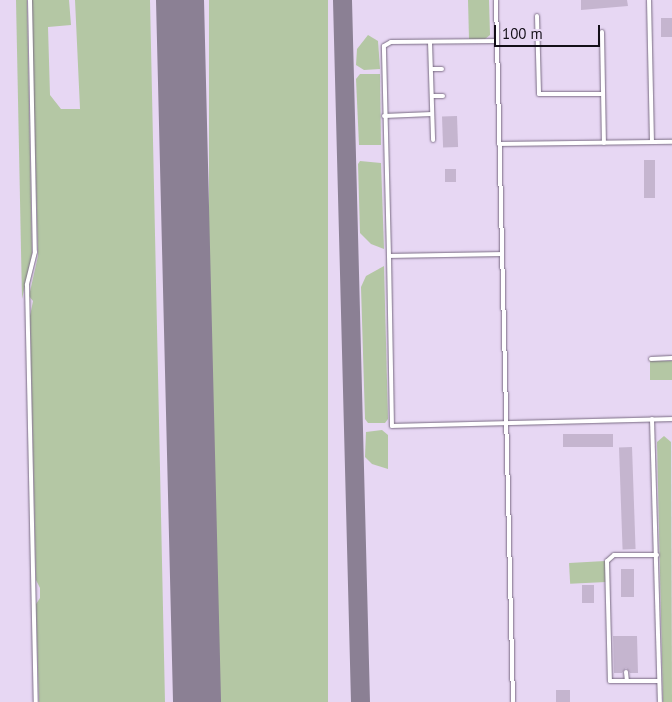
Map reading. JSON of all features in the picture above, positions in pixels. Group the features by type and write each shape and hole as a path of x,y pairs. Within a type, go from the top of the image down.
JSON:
{"lane":[{"path":"30,0 35,252 28,285 36,702"},
{"path":"496,0 513,702"},
{"path":"649,0 652,142"},
{"path":"537,16 539,94 603,94"},
{"path":"602,32 604,143"},
{"path":"497,41 391,42 384,46 392,426 672,419"},
{"path":"430,42 433,140"},
{"path":"431,69 442,69"},
{"path":"432,96 443,96"},
{"path":"384,116 432,114"},
{"path":"499,144 672,142"},
{"path":"388,256 502,254"},
{"path":"651,359 672,358"},
{"path":"652,419 660,702"},
{"path":"657,555 614,555 607,561 610,681 659,681"},
{"path":"626,672 627,681"}],"green space":[{"path":"16,0 27,0 32,254 22,299"},
{"path":"31,0 69,0 71,25 48,27 50,95 61,109 80,109 75,0 150,0 165,702 39,702 36,604 40,598 40,588 36,580 30,316 33,301 29,296 38,256"},
{"path":"209,0 328,0 328,702 209,702"},
{"path":"468,0 489,0 490,35 485,39 469,39"},
{"path":"368,35 378,41 380,69 364,70 356,65 357,49"},
{"path":"360,74 380,74 381,145 359,145 356,79"},
{"path":"360,161 381,163 384,249 371,244 360,233 358,164"},
{"path":"384,266 388,419 385,423 368,423 365,419 361,287 366,276"},
{"path":"650,361 672,361 672,380 650,380"},
{"path":"382,430 388,435 388,469 372,464 365,457 366,432"},
{"path":"664,436 671,442 672,702 663,702 657,442"},
{"path":"605,561 606,582 570,584 569,563"}],"building":[{"path":"581,0 627,0 628,6 581,10"},
{"path":"661,18 672,18 672,37 661,37"},
{"path":"457,116 458,147 443,148 442,117"},
{"path":"644,160 655,160 655,198 644,198"},
{"path":"445,169 456,169 456,182 445,182"},
{"path":"563,434 613,434 613,447 563,447"},
{"path":"619,447 632,447 636,549 623,549"},
{"path":"621,569 634,569 634,597 621,597"},
{"path":"582,585 594,585 594,603 582,603"},
{"path":"613,636 637,636 638,673 630,673 626,668 622,673 614,673"},
{"path":"556,690 570,690 570,702 556,702"}],"taxiway":[{"path":"342,0 360,702"}],"runway":[{"path":"180,0 197,702"}]}
